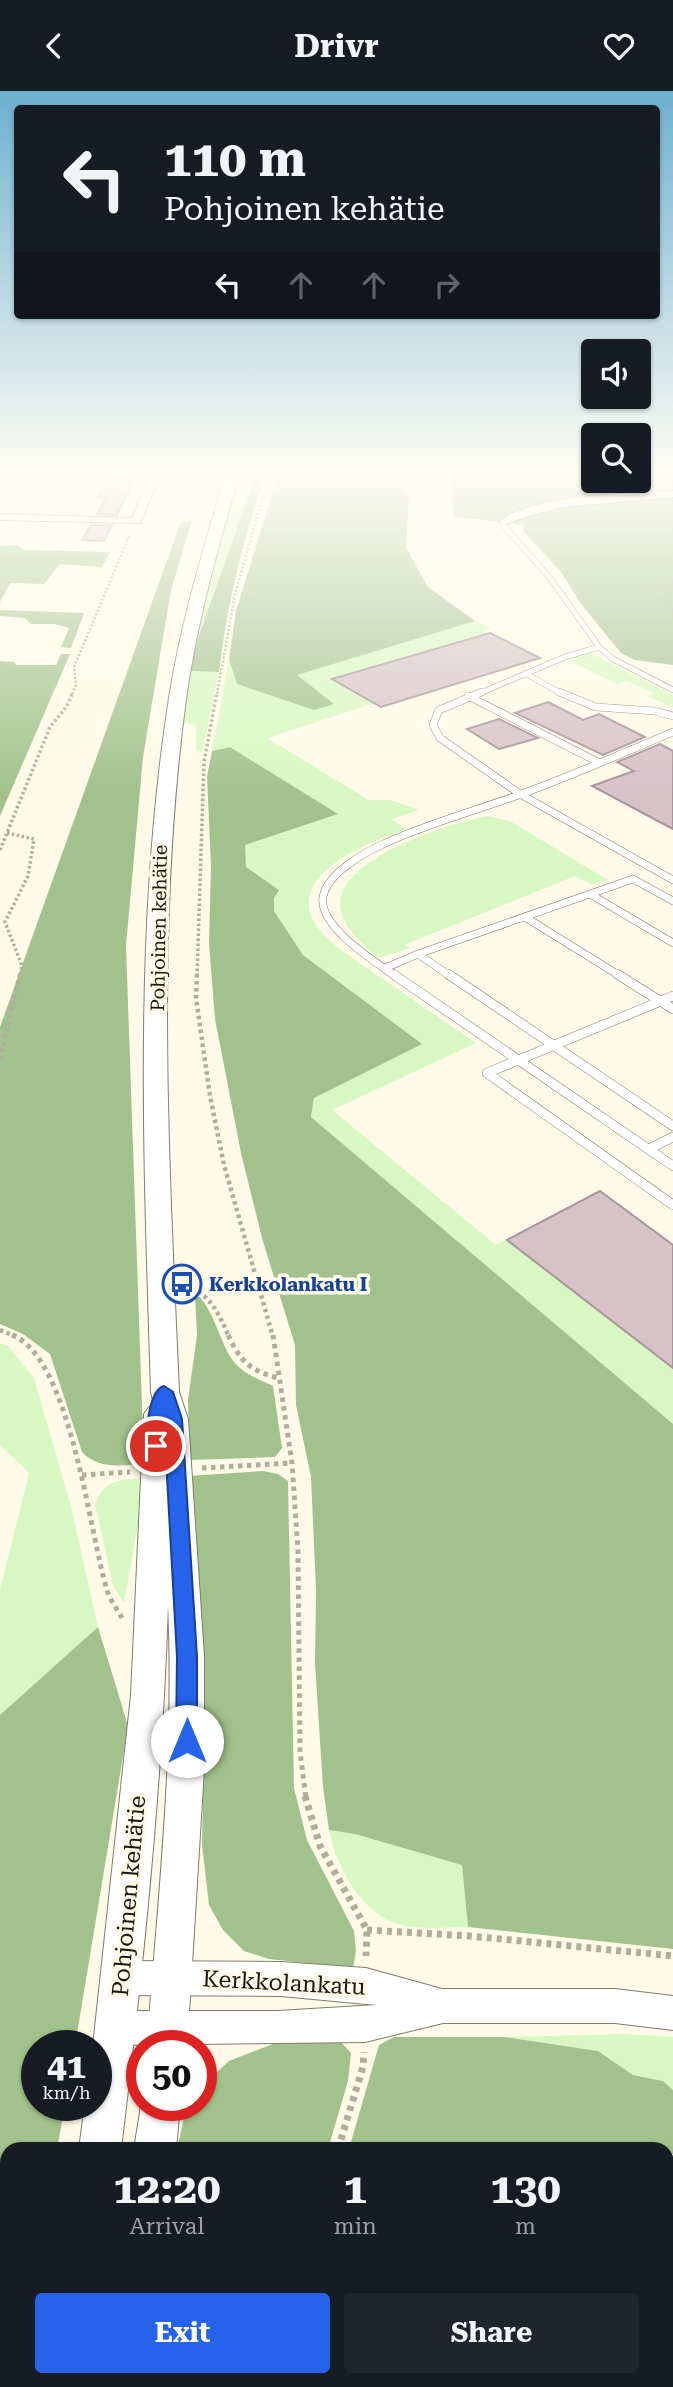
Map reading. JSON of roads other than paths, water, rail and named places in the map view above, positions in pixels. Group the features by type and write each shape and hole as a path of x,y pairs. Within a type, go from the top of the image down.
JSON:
{"main road":[{"name":"Pohjoinen kehätie","path":"101,2142 122,1978 148,1695 157,1419 164,1392 157,1100 158,912 163,811 181,672 200,579"},
{"name":"Pohjoinen kehätie","path":"164,1392 173,1419 187,1657 186,1769 169,2030"},
{"path":"156,2142 158,2121"}],"street":[{"name":"Kerkkolankatu","path":"122,1978 281,1979 366,1985 443,2006"},
{"name":"Kerkkolankatu","path":"217,2034 365,2025 443,2006 615,2006 673,2013"},
{"name":"Kerkkolankatu","path":"116,2028 128,2030"}],"lane":[{"path":"551,579 599,647 613,659 673,690"},
{"path":"599,647 468,696 439,710 433,725 440,739 520,794 673,880"},
{"path":"525,673 581,702 608,708 657,709 673,716"},
{"path":"468,696 598,762"},
{"path":"673,733 520,794 380,845 351,863 332,880 323,897 326,918 347,939 385,968 673,1165"},
{"path":"385,968 633,879 673,901"},
{"path":"590,894 673,943"},
{"path":"525,917 673,1009"},
{"path":"418,954 673,1126"},
{"path":"673,996 487,1073 673,1205"},
{"path":"649,1149 673,1137"}],"place":[{"name":"Kerkkolankatu I","path":"182,1284"}]}
